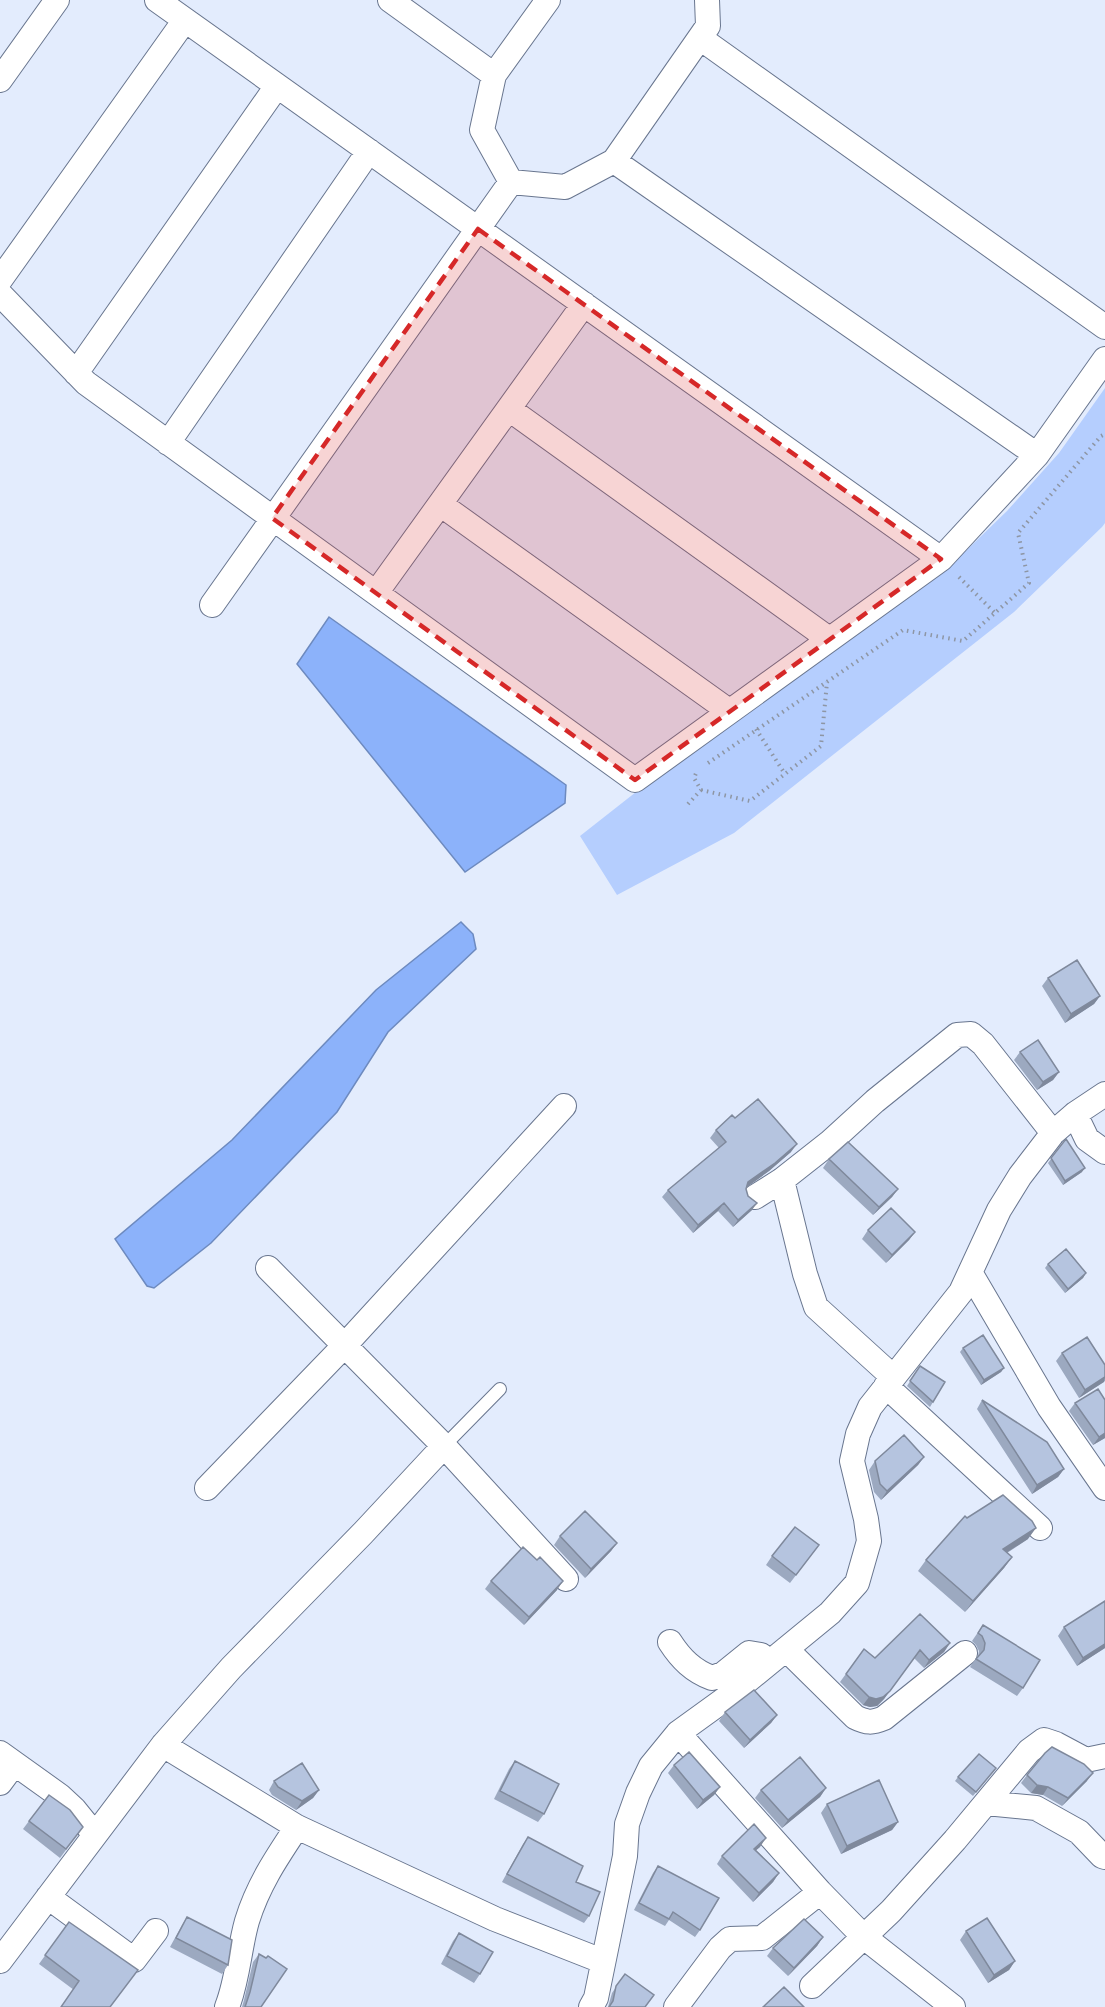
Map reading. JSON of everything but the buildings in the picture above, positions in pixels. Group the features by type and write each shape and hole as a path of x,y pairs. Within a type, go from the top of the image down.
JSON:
{"street":[{"path":"0,80 57,0"},
{"path":"157,0 941,559"},
{"path":"390,0 494,75"},
{"path":"511,182 482,129 494,75 548,0"},
{"path":"511,182 566,188 614,161 708,26 708,0"},
{"path":"0,280 185,20"},
{"path":"700,38 1105,327"},
{"path":"76,373 277,86"},
{"path":"168,443 369,151"},
{"path":"614,161 1037,455"},
{"path":"212,605 511,182"},
{"path":"0,294 86,383 635,780 941,559 1037,455 1105,359"},
{"path":"376,593 584,304"},
{"path":"508,409 829,639"},
{"path":"440,504 734,707"},
{"path":"755,1197 782,1180 829,1143 874,1101 957,1035 971,1034 982,1044 1053,1133"},
{"path":"597,2004 602,1961 625,1856 627,1824 651,1766 678,1733 725,1700 830,1613 857,1583 869,1541 852,1461 862,1425 870,1407 961,1292 999,1210 1020,1176 1053,1133 1075,1114 1105,1094"},
{"path":"207,1488 345,1345 564,1106"},
{"path":"1075,1114 1087,1139 1105,1152"},
{"path":"782,1180 805,1274 816,1307 889,1382 1040,1528"},
{"path":"268,1268 444,1446 566,1579"},
{"path":"971,1274 1049,1407 1105,1488"},
{"path":"0,1961 163,1745 231,1668 356,1541 444,1446"},
{"path":"669,1642 678,1655 698,1673 712,1678 723,1674 749,1653 778,1656 855,1717 872,1723 884,1718 965,1653"},
{"path":"678,1733 820,1892 864,1937 953,2007"},
{"path":"812,1986 891,1911 1029,1751 1044,1740 1086,1760 1105,1756"},
{"path":"163,1745 297,1827 495,1919 602,1961"},
{"path":"5,1767 60,1796 95,1835"},
{"path":"986,1803 1036,1808 1079,1832 1105,1857"},
{"path":"227,2007 232,1994 247,1921 266,1874 297,1827"},
{"path":"681,2005 720,1948 730,1940 762,1938 820,1892"},
{"path":"48,1897 134,1960 156,1931"}],"lane":[{"path":"444,1446 500,1389"}],"path":[{"path":"827,682 821,746 750,801 701,790 694,778 696,771 903,630 963,641 995,613 1029,583 1018,533 1105,434"},
{"path":"941,559 995,613"},
{"path":"734,707 756,730 784,774"},
{"path":"688,804 701,790"}],"highlighted area":[{"path":"478,229 941,559 635,780 272,518"}],"shaded area":[{"path":"1105,388 1105,523 1102,527 1014,612 734,833 617,895 580,836 650,781 942,574 1007,511 1059,453"},
{"path":"329,617 566,785 565,803 465,872 297,664"},
{"path":"461,922 473,934 476,949 388,1032 337,1112 211,1243 154,1288 147,1286 115,1239 232,1140 376,990"}]}
